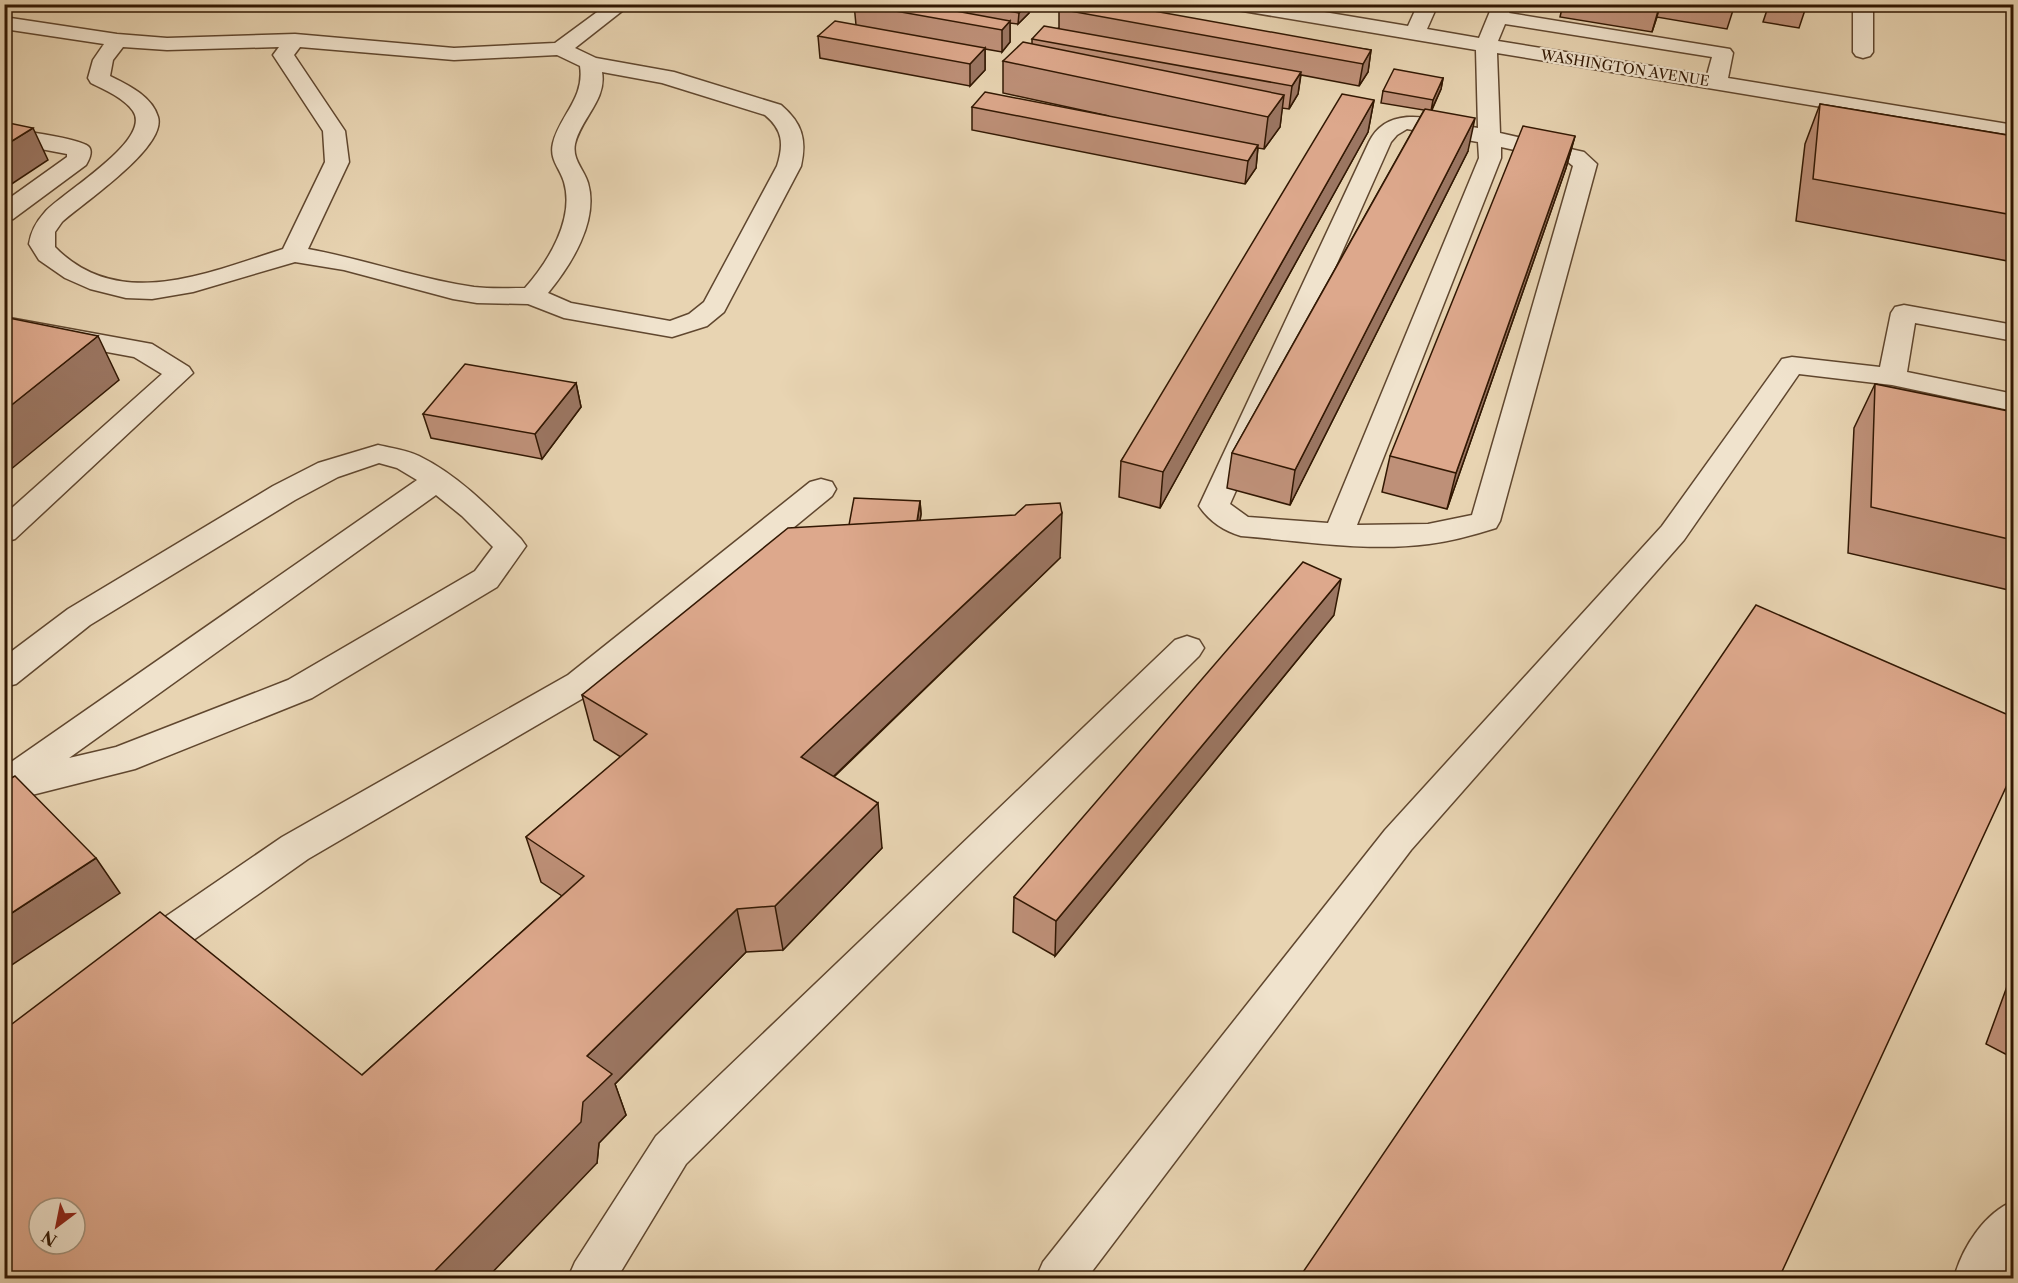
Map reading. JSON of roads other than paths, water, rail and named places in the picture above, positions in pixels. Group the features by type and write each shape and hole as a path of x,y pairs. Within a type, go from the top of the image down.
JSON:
{"street":[{"path":"560,49 621,4"},
{"name":"WASHINGTON AVENUE","path":"1237,4 2013,132"},
{"path":"1415,34 1428,4"},
{"path":"1863,4 1863,51"},
{"path":"1339,533 1489,148 1486,45 1501,11 1723,53 1716,83"},
{"path":"4,23 117,40 167,44 295,40 454,54 560,49 590,63 666,76 773,110 783,118 793,132 794,148 789,166 715,306 698,320 672,329 564,310 532,296 477,295 453,291 345,263 294,254 202,281 162,289 136,291 75,274 54,261 41,245 41,236 52,219 138,146 148,129 148,116 137,102 99,78 104,60 117,40"},
{"path":"294,254 303,230 337,162 334,131 283,55 295,40"},
{"path":"532,296 547,280 568,239 575,217 577,186 574,176 566,167 562,154 565,142 591,92 594,79 590,63"},
{"path":"1405,122 1489,148 1576,157 1585,164 1485,521 1465,529 1401,537 1339,533 1241,526 1214,506 1385,131 1405,122"},
{"path":"4,135 60,144 79,150 78,160 4,214"},
{"path":"1892,377 1904,313 2013,333"},
{"path":"4,324 142,350 179,373 4,532"},
{"path":"1059,1278 1398,840 1673,533 1792,365 1892,377 2013,404"},
{"path":"4,675 79,617 285,493 328,470 378,454 407,461 437,480 473,509 510,546 486,579 300,689 122,759 4,787"},
{"path":"4,787 437,480"},
{"path":"121,969 295,848 579,684 821,489"},
{"path":"591,1278 671,1150 1187,648"},
{"path":"1977,1278 1982,1262 2013,1223"}]}
